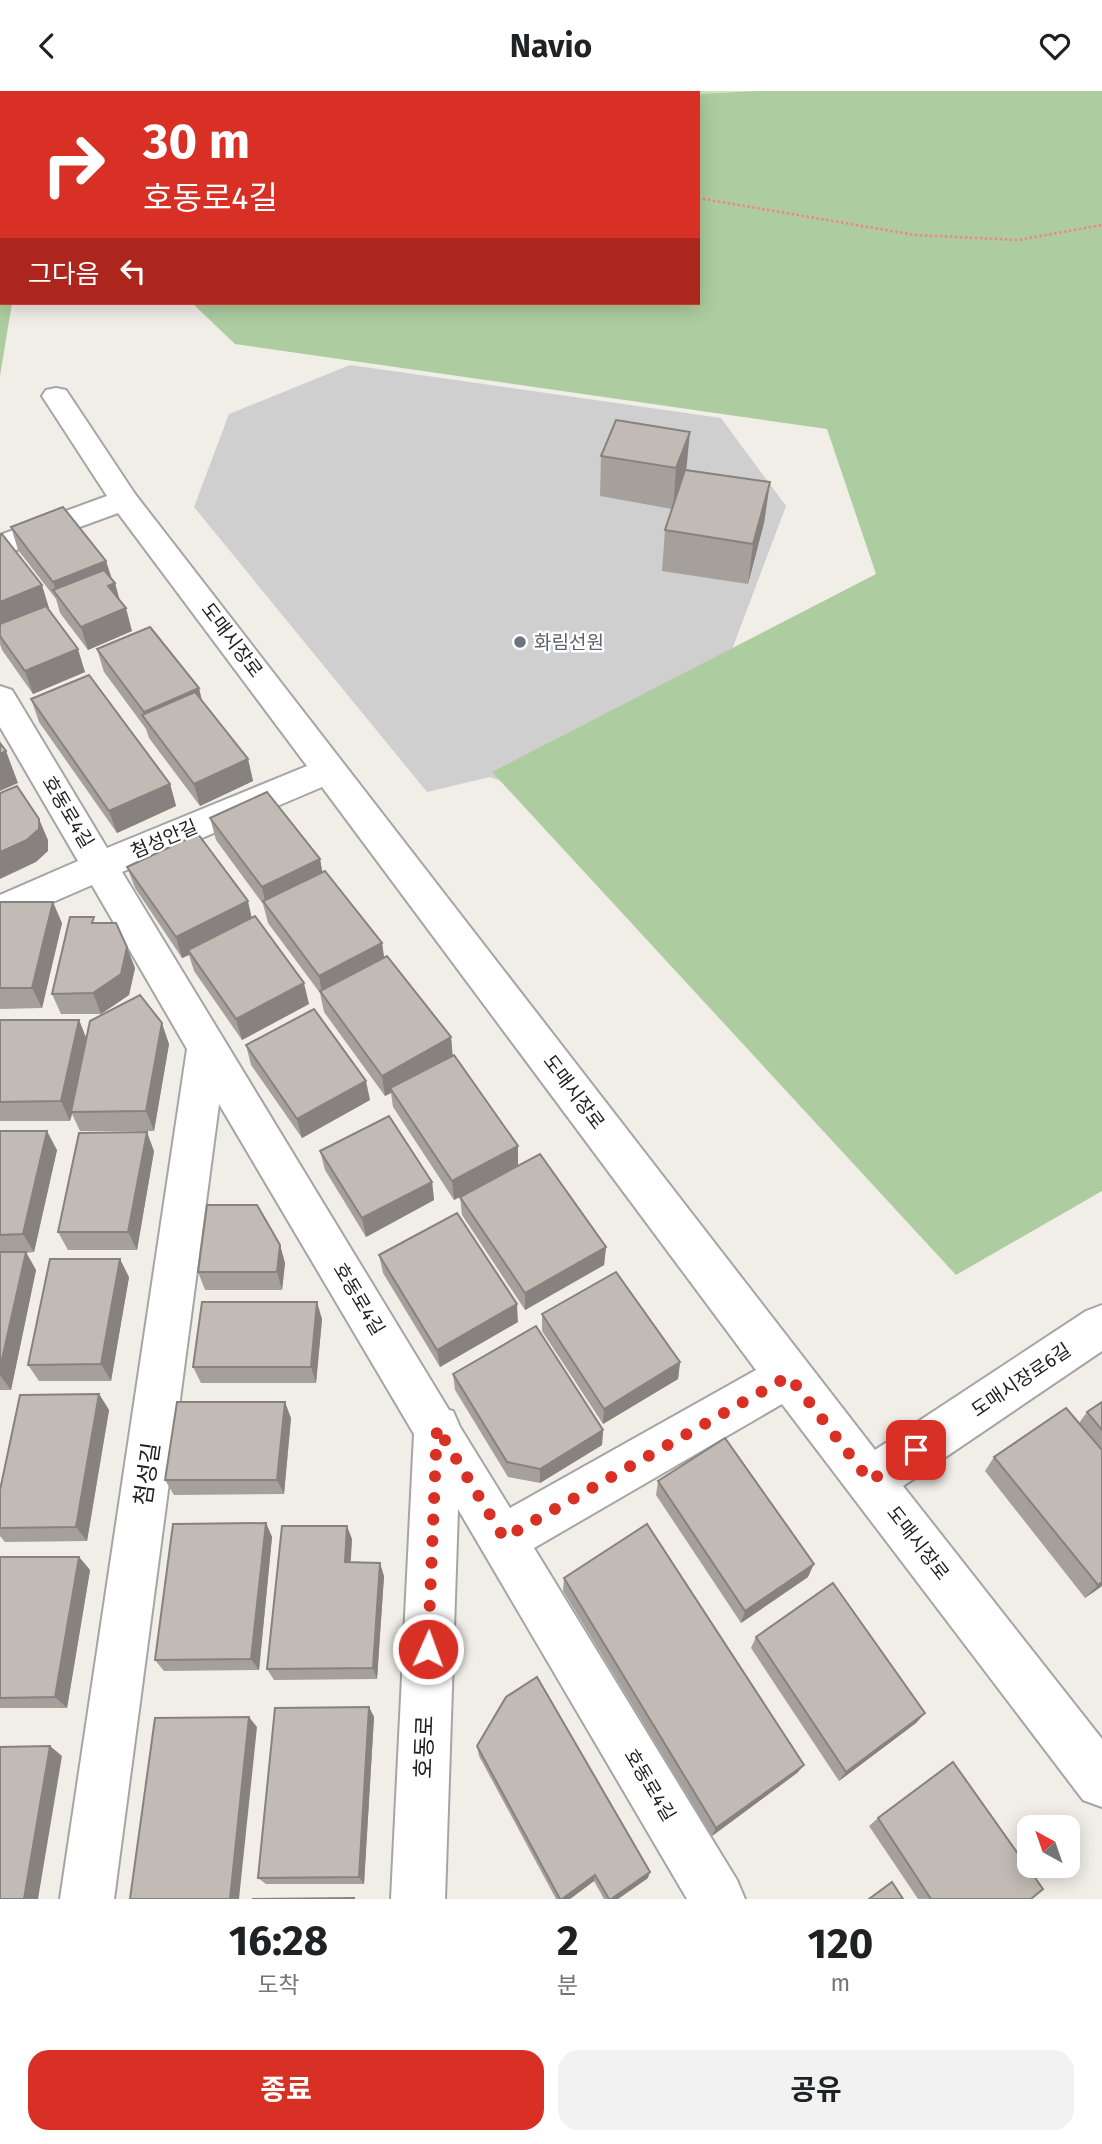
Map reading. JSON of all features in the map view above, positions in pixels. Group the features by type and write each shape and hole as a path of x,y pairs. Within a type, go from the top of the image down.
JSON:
{"street":[{"name":"도매시장로","path":"56,396 124,500 789,1376 1102,1781"},
{"path":"0,546 124,500"},
{"name":"호동로4길","path":"0,698 718,1899"},
{"name":"첨성안길","path":"0,911 330,770"},
{"name":"첨성길","path":"87,1899 207,1048"},
{"name":"도매시장로6길","path":"870,1481 1102,1326"},
{"path":"504,1538 789,1376"},
{"name":"호동로","path":"418,1899 437,1427"}],"path":[{"path":"700,198 915,235 1018,240 1102,225"}],"shaded area":[{"name":"화림선원","path":"350,365 721,418 786,506 661,838 490,777 427,792 194,507 229,414"}],"green space":[{"path":"700,91 757,91 700,94"},
{"path":"757,91 1102,91 1102,1191 956,1275 492,772 876,574 827,429 235,344 194,305 700,305 700,94"},
{"path":"0,305 12,305 0,376"}],"building":[{"path":"616,420 690,432 676,468 601,456"},
{"path":"685,470 770,482 753,544 665,530"},
{"path":"63,507 106,561 53,582 11,527"},
{"path":"2,534 42,585 0,602 0,535"},
{"path":"104,570 115,583 108,586 126,608 81,627 53,590"},
{"path":"46,606 78,649 25,671 0,636 0,624"},
{"path":"150,627 199,688 144,712 97,649"},
{"path":"89,675 170,784 109,811 31,699"},
{"path":"195,692 248,759 194,784 142,715"},
{"path":"0,743 6,751 0,754"},
{"path":"17,786 39,819 39,829 27,840 0,852 0,793"},
{"path":"267,792 320,859 262,887 210,818"},
{"path":"198,834 248,901 176,937 127,867"},
{"path":"325,871 382,943 319,976 263,901"},
{"path":"0,902 53,902 32,988 0,988"},
{"path":"255,916 304,983 236,1019 188,950"},
{"path":"70,917 94,917 92,923 116,923 127,947 121,974 93,993 52,994"},
{"path":"387,956 451,1037 382,1076 320,991"},
{"path":"140,995 162,1023 146,1111 71,1112 90,1021"},
{"path":"314,1009 366,1081 297,1119 246,1045"},
{"path":"0,1020 79,1020 61,1101 0,1102"},
{"path":"454,1055 518,1146 452,1181 390,1088"},
{"path":"389,1116 432,1182 362,1218 320,1151"},
{"path":"0,1131 47,1131 23,1234 0,1235"},
{"path":"147,1132 128,1232 58,1232 79,1133"},
{"path":"540,1154 606,1247 525,1293 460,1197"},
{"path":"207,1205 257,1205 280,1245 277,1272 198,1272"},
{"path":"457,1213 517,1304 437,1350 379,1255"},
{"path":"0,1252 26,1252 0,1368"},
{"path":"50,1259 120,1259 101,1364 28,1365"},
{"path":"616,1272 680,1362 604,1409 542,1314"},
{"path":"202,1302 317,1302 311,1367 193,1367"},
{"path":"536,1326 603,1430 540,1469 507,1462 453,1374"},
{"path":"99,1394 76,1527 0,1528 0,1490 20,1395"},
{"path":"177,1402 285,1402 277,1480 165,1480"},
{"path":"1102,1402 1102,1430 1087,1412"},
{"path":"1066,1408 1102,1450 1102,1582 1098,1585 994,1457"},
{"path":"725,1438 814,1564 745,1611 658,1481"},
{"path":"266,1523 251,1659 155,1660 173,1524"},
{"path":"647,1524 804,1765 716,1828 564,1578"},
{"path":"282,1526 347,1526 345,1562 380,1563 373,1668 267,1669"},
{"path":"0,1557 79,1557 55,1697 0,1698"},
{"path":"833,1583 925,1713 846,1772 756,1637"},
{"path":"537,1677 650,1872 611,1899 595,1875 560,1899 477,1746 506,1697"},
{"path":"369,1707 359,1877 258,1878 275,1708"},
{"path":"249,1717 230,1899 130,1899 155,1718"},
{"path":"50,1746 24,1899 0,1899 0,1747"},
{"path":"953,1762 1017,1852 1017,1878 1035,1878 1043,1889 1031,1899 931,1899 878,1818"},
{"path":"892,1882 903,1899 869,1899"},
{"path":"354,1898 354,1899 252,1899"}],"place":[{"name":"화림선원","path":"520,642"}],"route":[{"path":"428,1649 437,1427 504,1538 789,1376 870,1481 916,1450"}]}
